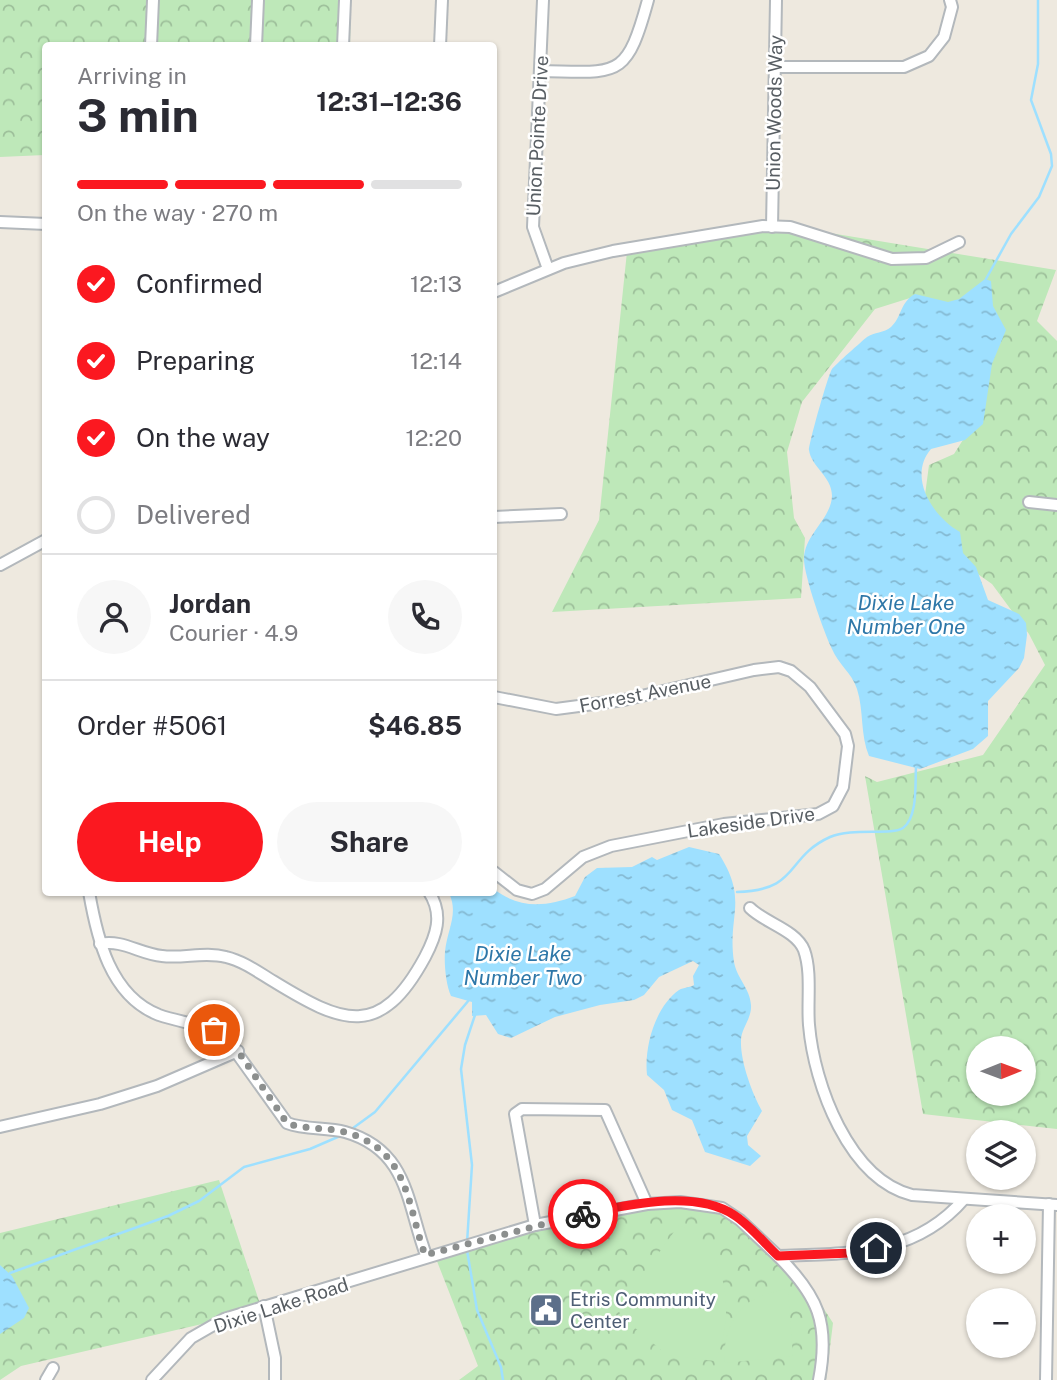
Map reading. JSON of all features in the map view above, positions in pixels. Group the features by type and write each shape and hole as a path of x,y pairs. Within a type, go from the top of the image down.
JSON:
{"street":[{"path":"151,42 153,0"},
{"path":"256,42 258,0"},
{"path":"343,42 345,0"},
{"path":"440,42 442,0"},
{"name":"Union Pointe Drive","path":"543,0 533,227 548,269"},
{"path":"540,71 602,72 622,63 636,45 648,0"},
{"name":"Union Woods Way","path":"772,227 776,0"},
{"path":"775,67 904,67 929,56 944,37 952,7 950,0"},
{"path":"0,222 42,225"},
{"path":"497,291 548,269 613,251 772,227 790,227 892,259 926,258 958,242"},
{"path":"1029,502 1057,505"},
{"path":"497,517 562,514"},
{"path":"0,565 42,542"},
{"name":"Lakeside Drive","path":"497,875 517,890 532,894 545,889 583,857 604,848 724,824 818,814 834,806 843,787 846,768 848,746 845,734 810,687 791,671 779,667 754,670"},
{"name":"Forrest Avenue","path":"497,698 556,709 624,700 754,670"},
{"path":"90,896 100,944 118,981 137,1002 161,1015 214,1030 238,1051 287,1123 348,1133 369,1142 388,1157 411,1197 425,1255 535,1225 647,1204 680,1202 722,1209 740,1220 799,1277 819,1311 824,1346 819,1380"},
{"path":"100,944 117,942 162,956 205,954 226,957 247,965 326,1012 361,1016 383,1009 408,987 433,941 438,926 437,910 431,896"},
{"path":"750,908 761,919 793,936 804,950 813,1051 849,1147 878,1180 894,1191 912,1195 1053,1205 1046,1380"},
{"path":"0,1126 100,1104 157,1086 238,1051"},
{"path":"535,1225 515,1114 522,1109 605,1110 647,1204"},
{"path":"778,1256 851,1253 902,1243 937,1225 964,1199"},
{"name":"Dixie Lake Road","path":"152,1380 171,1357 206,1328 264,1307 366,1278 425,1255"},
{"path":"264,1307 275,1358 275,1380"},
{"path":"46,1380 53,1368"}],"green space":[{"path":"0,0 351,0 350,42 42,42 42,155 0,157"},
{"path":"781,225 1056,270 1037,321 1057,341 1057,1129 1036,1127 1036,1120 977,1120 923,1114 865,776 877,782 983,755 1045,665 1029,634 992,584 972,570 930,520 925,495 929,465 954,454 973,424 910,298 875,309 802,402 787,452 794,518 805,538 801,598 552,612 599,520 628,242"},
{"path":"219,1180 262,1310 21,1366 0,1380 0,1233"},
{"path":"654,1201 735,1214 791,1258 833,1323 826,1380 459,1380 478,1366 433,1251 533,1229 598,1207"},
{"path":"679,1225 709,1249 724,1284 725,1324 715,1361 667,1355 621,1316 618,1309"},
{"path":"788,1289 793,1356 724,1363 728,1333 739,1311 759,1297"}],"water":[{"name":"Dixie Lake Number One","path":"985,279 991,281 993,306 1006,330 992,364 983,424 965,440 931,449 924,460 923,484 933,507 960,532 963,553 976,567 988,600 1019,614 1026,623 1024,658 1019,668 988,701 988,736 973,749 920,769 869,756 864,740 857,689 828,641 819,617 804,558 805,549 827,512 832,496 829,483 813,462 809,450 827,383 832,369 838,363 867,337 891,327 906,301 915,294 948,302 959,299"},
{"name":"Dixie Lake Number Two","path":"689,847 719,854 733,884 734,962 751,1005 741,1036 742,1057 747,1077 762,1111 747,1136 748,1145 761,1156 750,1166 705,1152 692,1120 672,1110 664,1090 647,1075 647,1052 653,1028 671,997 679,990 694,985 693,976 699,965 693,961 659,977 644,995 634,1000 600,1005 555,1017 511,1038 498,1034 486,1015 472,1016 472,1002 451,996 445,968 446,944 453,908 450,896 497,896 497,891 523,903 543,904 575,896 585,877 597,868 632,867 652,857 657,860"},
{"path":"0,1265 12,1276 29,1308 24,1318 0,1334"}],"waterway":[{"path":"986,279 1011,234 1039,197 1052,166 1051,154 1031,100 1038,64 1038,0"},
{"path":"737,892 772,886 790,872 815,845 830,837 849,832 903,828 908,823 913,808 916,767"},
{"path":"349,1131 375,1112 469,1000"},
{"path":"467,1243 472,1165 461,1069 465,1045 475,1015"},
{"path":"10,1273 168,1216 199,1201 244,1167 310,1149 340,1136"},
{"path":"467,1250 477,1310 501,1367 503,1380"}],"way so far":[{"path":"214,1030 238,1051 287,1123 348,1133 369,1142 388,1157 411,1197 425,1255 583,1214"}],"place":[{"name":"Etris Community Center","path":"546,1310"}],"route":[{"path":"583,1214 647,1204 706,1204 732,1214 778,1256 851,1253 876,1248"}]}
